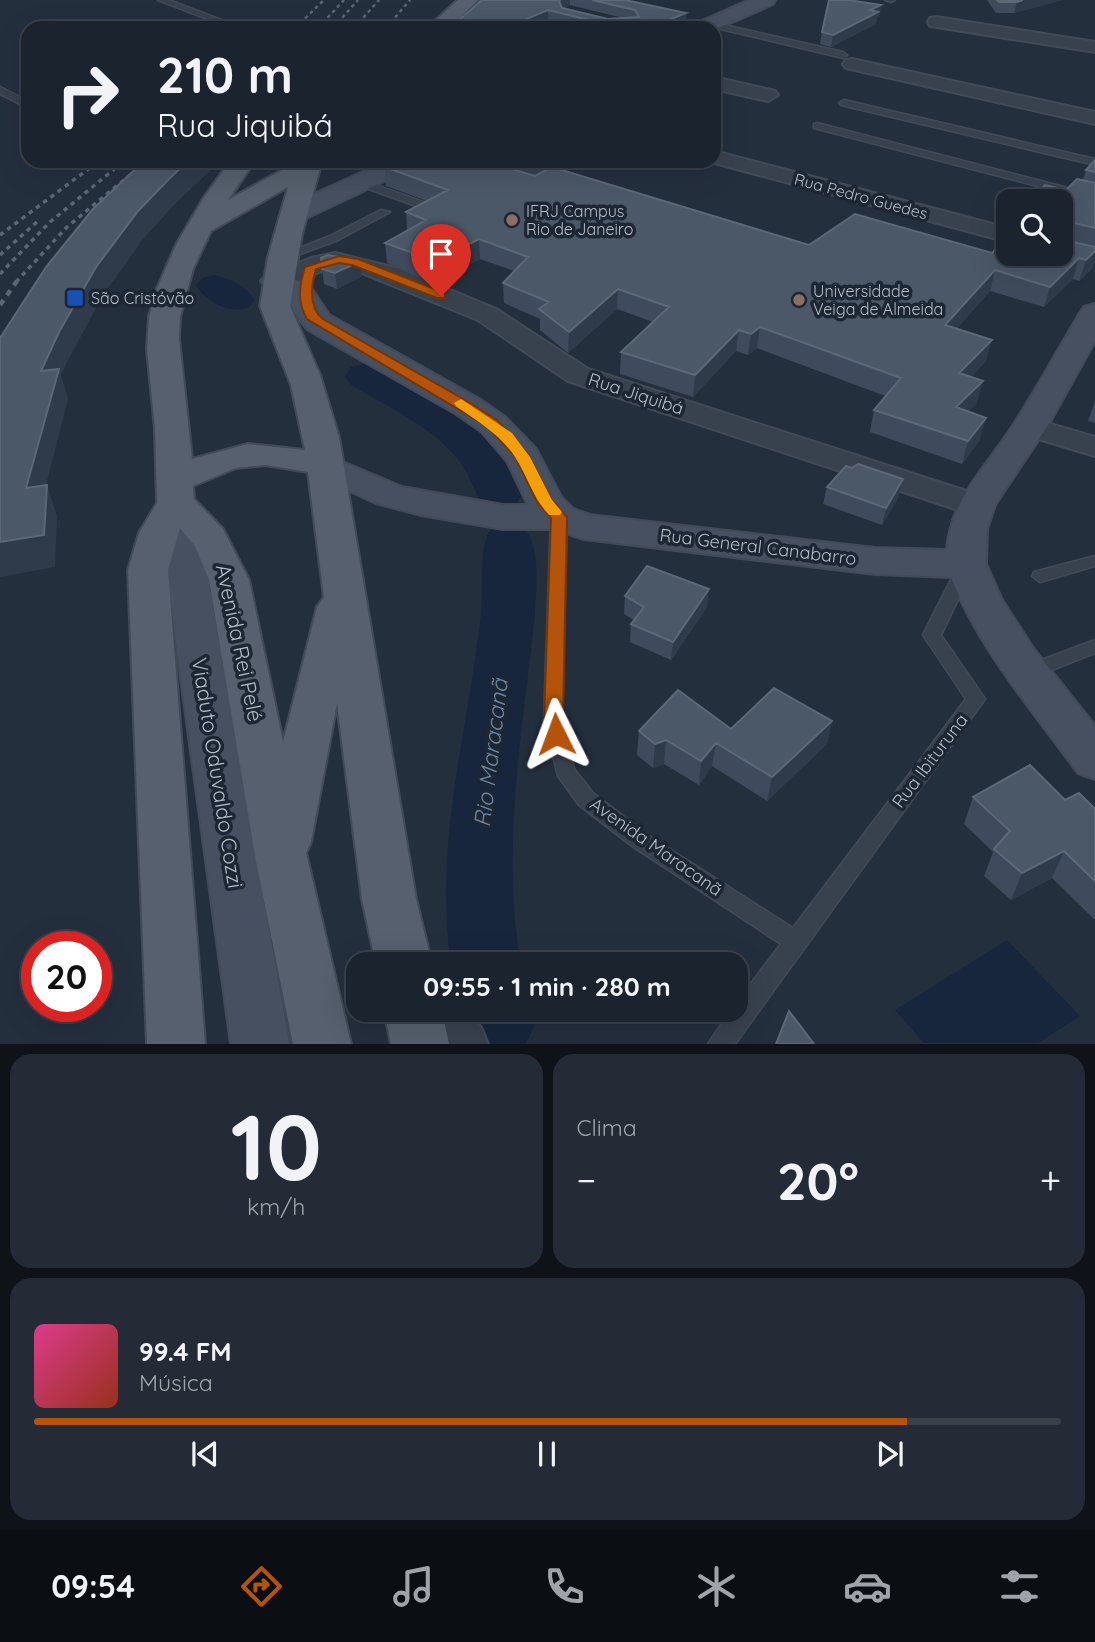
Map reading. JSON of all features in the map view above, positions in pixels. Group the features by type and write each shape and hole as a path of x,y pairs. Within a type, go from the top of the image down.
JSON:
{"main road":[{"path":"443,21 459,4"},
{"path":"177,1042 149,570 158,533 175,492 172,419 163,338 176,277 200,227 238,168"},
{"path":"200,227 301,168"},
{"path":"307,168 295,213 290,268 275,309 310,391 326,466 389,899 401,952"},
{"path":"175,492 216,462 256,454 286,455 326,466"},
{"name":"Avenida Rei Pelé","path":"175,492 218,549 229,580 282,861 322,1044"},
{"path":"282,861 313,710 342,590"},
{"path":"415,1022 420,1044"}],"street":[{"path":"718,21 766,0"},
{"path":"715,4 737,13"},
{"path":"936,22 1095,47"},
{"path":"848,59 1095,118"},
{"path":"721,85 768,95"},
{"name":"Rua Pedro Guedes","path":"721,159 996,232"},
{"path":"295,213 391,168"},
{"path":"529,168 600,191"},
{"name":"Rua Jiquibá","path":"290,268 339,260 364,265 486,314 515,331 552,361 579,375 976,505"},
{"path":"290,268 312,317 318,322 467,407 507,436 523,457 545,502 559,517"},
{"name":"Rua Ibituruna","path":"966,564 968,529 976,505 1030,427 1095,313"},
{"path":"1030,427 1095,447"},
{"name":"Rua General Canabarro","path":"326,466 389,495 503,517 559,517 584,527 847,558 966,564"},
{"name":"Viaduto Oduvaldo Cozzi","path":"175,492 260,1044"},
{"path":"966,564 982,603 1027,672 1095,760"},
{"path":"443,1022 463,1044"}],"lane":[{"path":"162,0 219,21"},
{"path":"721,29 848,59"},
{"path":"0,90 21,101"},
{"path":"844,103 1095,162"},
{"path":"817,126 1095,198"},
{"path":"359,182 436,210"},
{"path":"290,268 334,239 385,212"},
{"name":"Avenida Maracanã","path":"559,517 553,719 565,771 586,799 639,840 796,941"},
{"path":"1040,576 1095,561"},
{"name":"Rua Ibituruna","path":"720,1044 976,699 932,635 966,564"},
{"path":"1027,672 1095,646"}],"water":[{"path":"1007,940 1080,1016 1038,1043 924,1043 895,1010"}],"building":[{"path":"482,0 560,0 562,8 608,19 639,17 635,10 592,0 625,0 686,13 666,21 593,21 548,10 522,21 459,20"},
{"path":"829,0 881,5 870,10 878,12 833,35 822,32"},
{"path":"997,0 1023,0 999,2"},
{"path":"1095,160 1095,172 1086,170"},
{"path":"137,168 181,168 138,211 96,267 59,332 41,371 59,369 26,488 47,485 44,535 0,542 0,338 46,267 93,209"},
{"name":"Universidade Veiga de Almeida","path":"388,168 508,168 535,176 555,168 809,245 855,214 992,253 996,249 996,266 1071,266 1050,287 995,270 945,325 992,340 959,373 983,381 956,407 986,418 968,441 874,410 901,378 760,327 751,334 739,330 695,375 621,352 669,307 618,289 569,332 539,309 549,302 503,283 528,257 479,239 435,261 385,243 426,220 406,212 448,190"},
{"path":"1077,179 1095,183 1095,228 1073,223 1073,189 1067,189"},
{"path":"1045,185 1062,189 1041,189"},
{"name":"Universidade Veiga de Almeida","path":"1073,242 1095,247 1095,251 1086,260 1079,258 1073,264"},
{"path":"328,255 361,261 335,273 322,269 321,258"},
{"path":"858,464 903,479 886,508 827,487 846,466 852,468"},
{"path":"647,566 709,589 673,642 631,624 644,607 625,596"},
{"path":"774,688 832,721 772,777 716,743 701,761 666,740 655,744 639,731 678,690 731,729"},
{"path":"1030,765 1065,800 1079,793 1095,809 1095,881 1064,851 1022,873 994,849 1010,831 973,797"},
{"path":"789,1011 814,1044 776,1044"}],"waterway":[{"name":"Rio Maracanã","path":"215,286 236,300"},
{"name":"Rio Maracanã","path":"366,376 426,411 463,437 478,453 499,494"},
{"name":"Rio Maracanã","path":"484,952 478,879 479,834 508,614 508,541"}],"railway":[{"path":"302,21 324,0"},
{"path":"324,21 344,0"},
{"path":"339,21 358,0"},
{"path":"360,21 379,0"},
{"path":"392,21 410,0"},
{"path":"0,235 90,168"},
{"path":"0,274 50,222 116,168"},
{"path":"16,282 67,227 139,168"},
{"path":"0,255 39,220"},
{"path":"0,305 17,281"}],"slow traffic":[{"path":"461,403 507,436 523,457 545,502 554,512"}],"place":[{"name":"IFRJ Campus Rio de Janeiro","path":"512,220"},
{"name":"São Cristóvão","path":"75,298"},
{"name":"Universidade Veiga de Almeida","path":"799,300"}],"route":[{"path":"441,296 354,261 339,260 311,267 307,279 306,304 312,317 318,322 493,424 507,436 523,457 545,502 559,517 553,719 556,734"}]}
